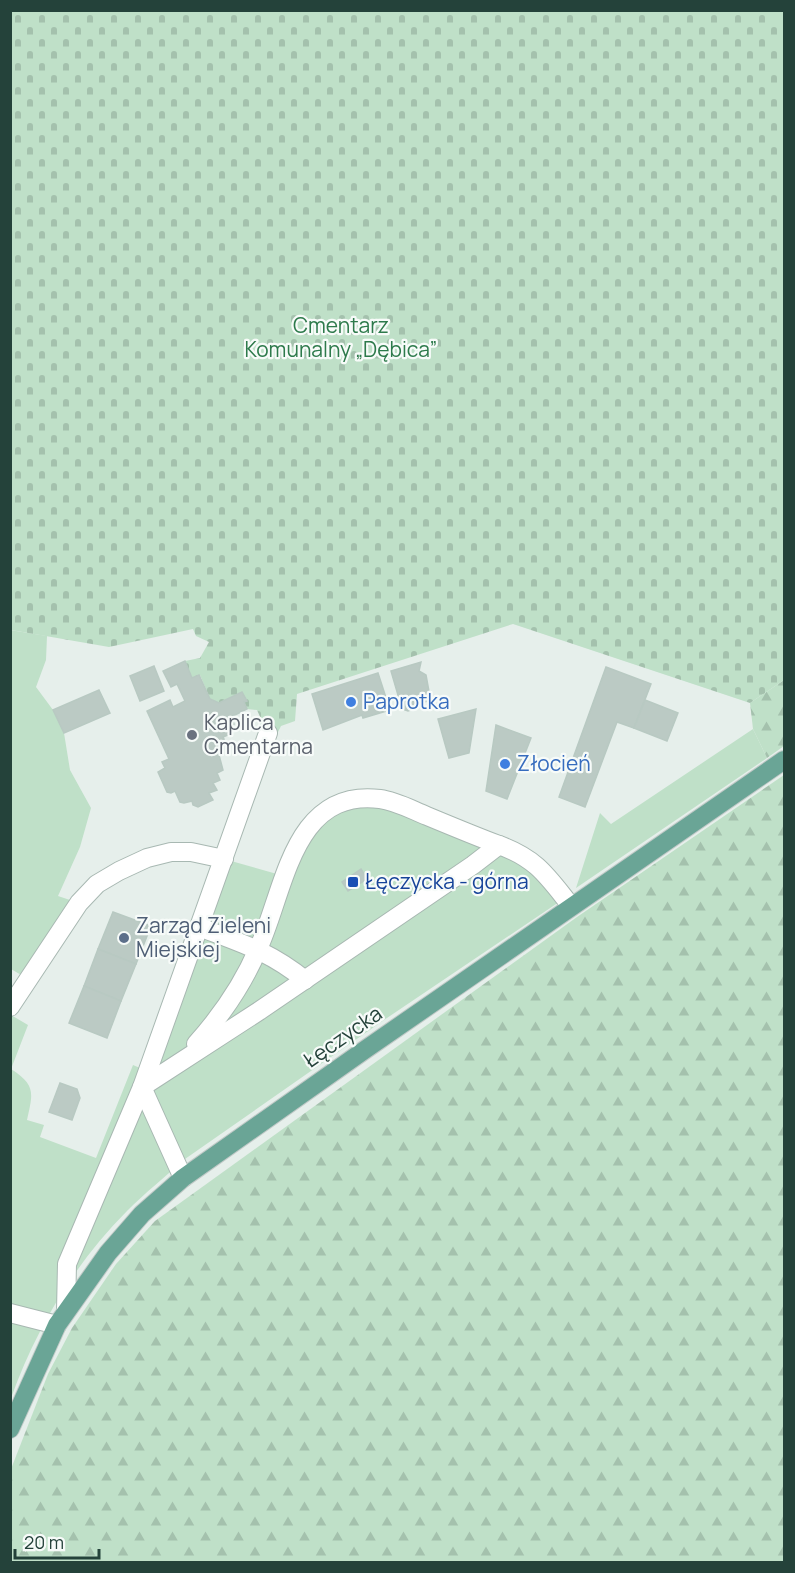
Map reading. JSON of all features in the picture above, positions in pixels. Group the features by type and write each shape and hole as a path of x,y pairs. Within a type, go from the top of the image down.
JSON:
{"main road":[{"name":"Łęczycka","path":"10,1429 62,1318 108,1253 142,1215 183,1178 784,760"}],"lane":[{"path":"10,1313 62,1318 67,1264 109,1160 142,1087 268,733"},
{"path":"183,1059 209,1030 233,997 259,949 284,876 307,827 317,816 341,803 359,799 382,799 516,852 537,865 572,906"},
{"path":"142,1087 305,980 499,845"},
{"path":"10,1007 80,903 97,884 120,870 147,858 171,852 191,852 224,859"},
{"path":"199,927 259,949 283,962 305,980"},
{"path":"142,1087 183,1178"}],"green space":[{"name":"Cmentarz Komunalny „Dębica”","path":"10,11 784,11 784,680 750,703 513,624 297,694 295,721 281,726 276,736 258,729 261,719 257,710 247,709 242,692 219,703 210,699 200,675 192,678 185,661 200,658 209,642 196,636 193,629 109,647 11,630"},
{"path":"10,630 47,636 46,660 36,687 53,710 64,733 70,770 91,808 80,847 58,896 79,903 28,979 11,969"},
{"path":"784,680 784,746 767,758 753,729 750,703"},
{"path":"753,729 767,758 576,888 600,813 611,824"},
{"path":"784,775 784,1562 11,1562 11,1469 48,1374 72,1328 116,1264 155,1221 577,917"},
{"path":"366,798 499,845 565,898 384,1020 185,1159 141,1198 108,1231 58,1298 32,1347 11,1398 11,1069 29,1085 31,1103 27,1120 44,1125 40,1137 96,1158 133,1065 147,1071 224,859 284,876 307,827"},
{"path":"11,1015 28,1025 11,1069"}],"building":[{"name":"Kaplica Cmentarna","path":"185,661 192,678 199,675 210,699 219,703 242,692 247,701 244,702 247,709 231,717 234,724 227,727 230,734 223,737 226,743 219,747 222,753 219,755 223,770 217,773 220,780 213,783 217,790 209,793 213,800 198,807 193,805 192,801 180,802 175,791 167,792 158,772 165,768 162,762 169,759 147,711 170,700 173,707 185,701 177,684 171,687 163,671"},
{"path":"421,662 419,671 426,675 430,697 428,701 415,704 414,709 408,711 402,709 391,671"},
{"path":"154,666 164,691 140,701 130,676"},
{"path":"606,667 651,684 634,728 617,722 585,807 559,797"},
{"name":"Paprotka","path":"378,673 390,710 363,718 362,715 323,730 312,694"},
{"path":"99,690 110,713 64,733 53,710"},
{"path":"645,700 678,713 667,741 634,728"},
{"name":"Złocień","path":"476,709 469,753 449,758 438,719"},
{"name":"Złocień","path":"496,725 531,738 507,799 486,791"},
{"path":"361,869 367,879 348,891 342,882"},
{"name":"Zarząd Zieleni Miejskiej","path":"113,912 151,926 136,964 98,949"},
{"path":"98,949 136,964 121,1001 84,986"},
{"path":"84,986 121,1001 107,1038 69,1023"},
{"path":"60,1083 77,1089 80,1098 72,1120 49,1112"}],"place":[{"name":"Paprotka","path":"351,702"},
{"name":"Kaplica Cmentarna","path":"192,735"},
{"name":"Złocień","path":"505,764"},
{"name":"Łęczycka - górna","path":"353,882"},
{"name":"Zarząd Zieleni Miejskiej","path":"124,938"}]}
